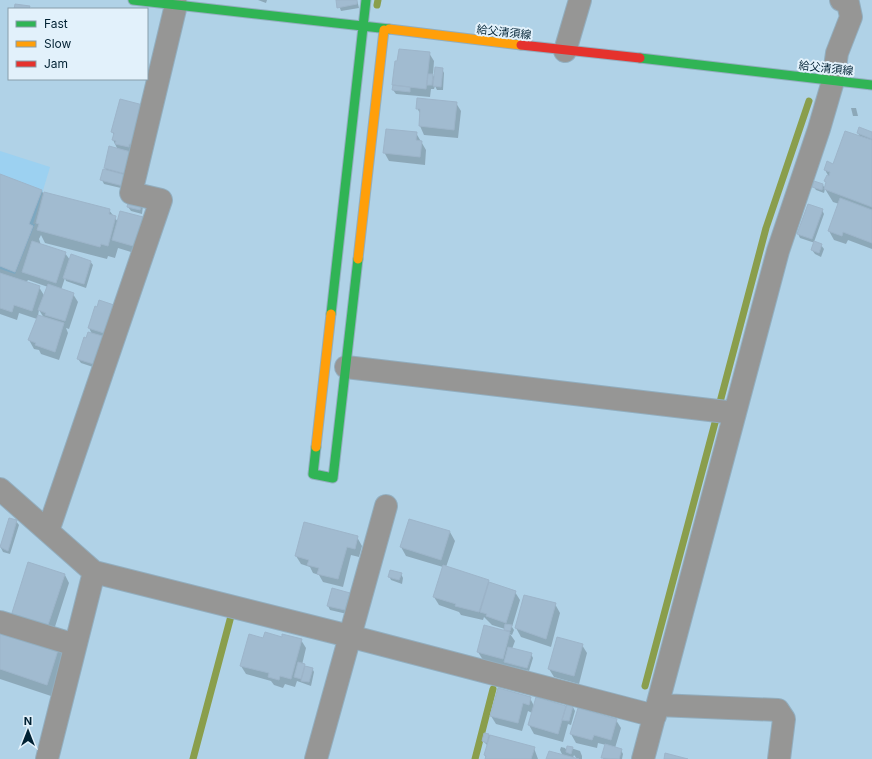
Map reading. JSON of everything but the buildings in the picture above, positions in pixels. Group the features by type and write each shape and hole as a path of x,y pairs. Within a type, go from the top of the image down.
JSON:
{"street":[{"name":"給父清須線","path":"133,0 363,28 872,85"},
{"path":"366,0 313,474 334,478 384,30"},
{"path":"565,51 580,0"},
{"path":"643,759 778,251 819,130 833,81 837,54 851,17 848,3 841,0"},
{"path":"48,531 161,200 130,193 176,5"},
{"path":"346,367 735,414"},
{"path":"0,489 94,572 349,636 657,710 778,710 784,719 779,759"},
{"path":"316,759 386,506"},
{"path":"47,759 94,572"},
{"path":"0,622 75,646"}],"shaded area":[{"path":"0,151 50,167 33,224 35,224 15,274 0,269"}],"waterway":[{"path":"377,5 378,0"},
{"path":"720,402 766,228 809,101"},
{"path":"645,686 716,419"},
{"path":"193,759 231,616"},
{"path":"475,759 493,689"}],"traffic: fast":[{"path":"133,0 389,29"},
{"path":"331,314 366,0"},
{"path":"640,58 872,85"},
{"path":"316,447 313,474 333,478 358,259"}],"traffic: slow":[{"path":"389,29 521,45"},
{"path":"358,259 384,30"},
{"path":"316,447 331,314"}],"traffic: jam":[{"path":"521,45 640,58"}]}
